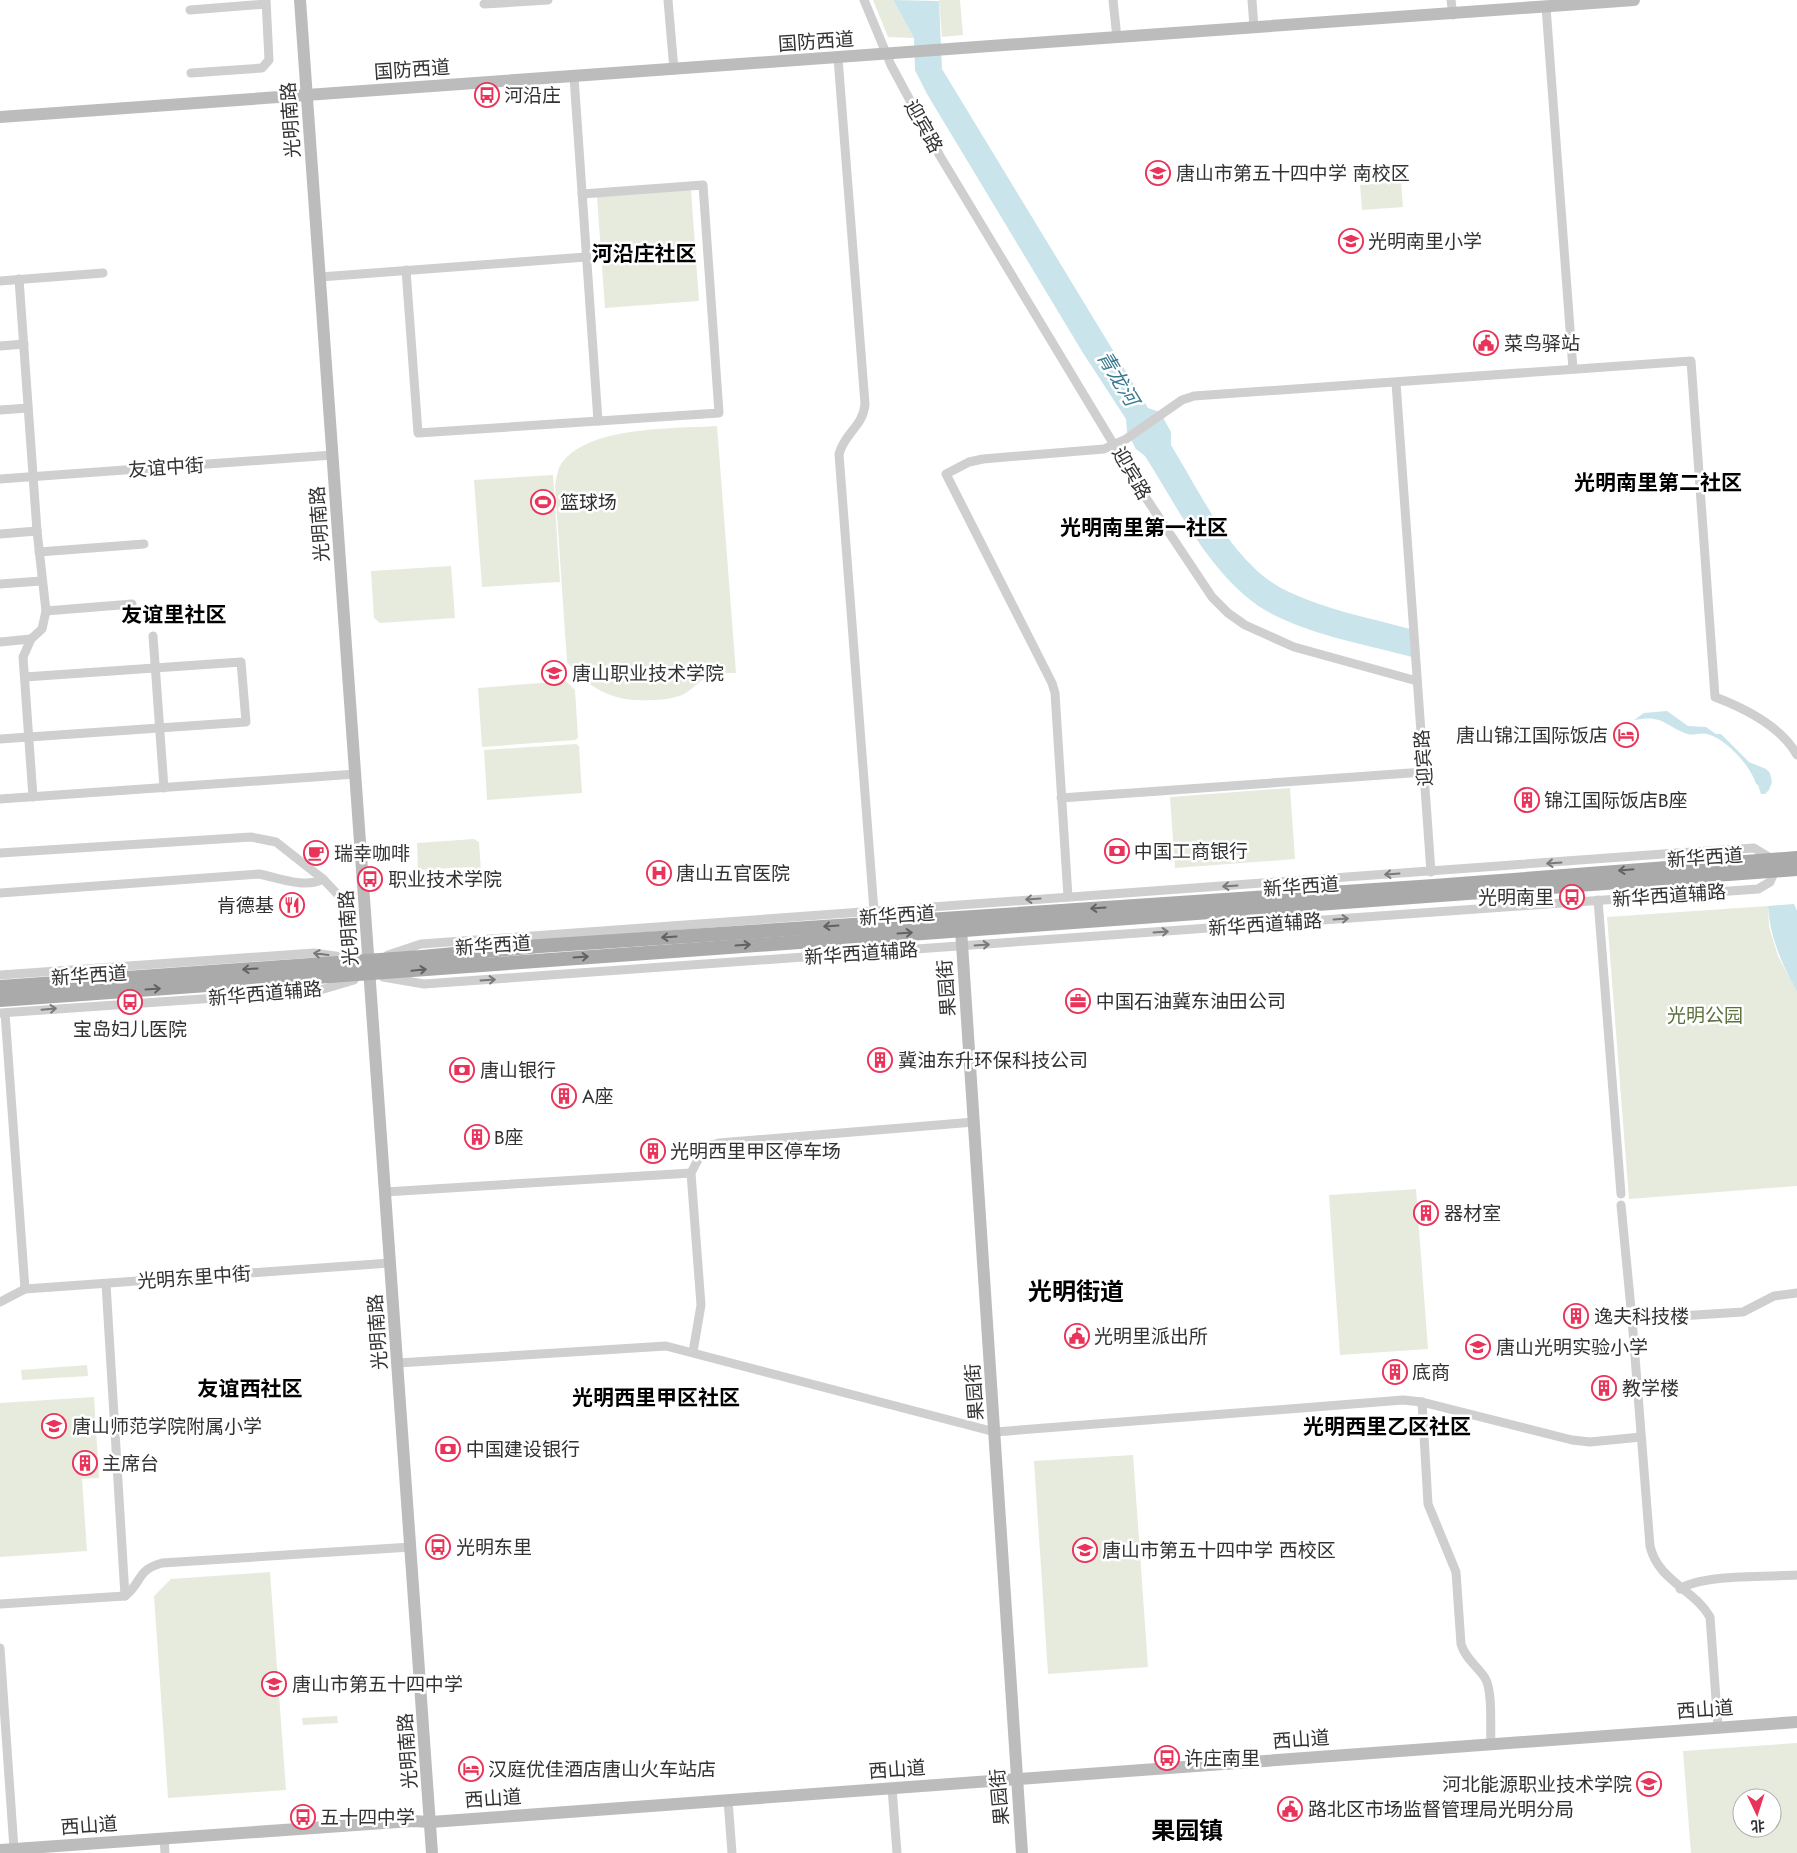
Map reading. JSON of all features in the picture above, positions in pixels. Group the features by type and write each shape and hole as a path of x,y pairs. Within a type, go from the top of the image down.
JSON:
{"main road":[{"name":"新华西道","path":"0,987 369,968 962,929 1775,865 1797,858"},
{"name":"新华西道","path":"0,1000 369,968 540,946 1434,886 1655,868 1775,865 1797,869"}],"street":[{"name":"光明南路","path":"300,0 432,1853"},
{"path":"484,4 548,0"},
{"path":"668,0 674,70"},
{"name":"迎宾路","path":"864,0 940,156 1151,506 1212,597 1228,613 1245,625 1294,647 1417,682 1431,872"},
{"path":"1113,0 1117,38"},
{"path":"1252,0 1254,28"},
{"path":"1452,0 1453,14"},
{"name":"国防西道","path":"0,117 838,58 893,58 953,50 1633,0"},
{"path":"190,10 266,2 269,60 262,68 191,73"},
{"path":"1546,7 1573,370"},
{"path":"838,58 865,404 864,415 842,441 839,454 874,911"},
{"path":"574,76 598,421"},
{"path":"406,270 418,433 719,413 703,185 582,194"},
{"path":"320,277 586,256"},
{"path":"0,281 103,273"},
{"path":"19,279 41,581 46,610 42,629 31,639 23,657 33,797"},
{"path":"0,346 24,344"},
{"path":"1068,897 1055,693 1052,683 946,474 969,462 983,459 1104,449 1126,439 1166,413 1182,400 1194,396 1396,383 1691,360 1715,697 1739,706 1760,719 1786,740 1797,755"},
{"path":"1396,383 1417,682"},
{"path":"0,410 28,408"},
{"name":"友谊中街","path":"0,479 333,455"},
{"path":"0,534 37,531"},
{"path":"39,552 144,544"},
{"path":"0,584 41,581"},
{"path":"46,610 132,604"},
{"path":"153,636 164,788"},
{"path":"0,642 31,639"},
{"path":"0,739 246,722 241,662 25,677"},
{"path":"1061,798 1424,772"},
{"path":"0,799 356,774"},
{"path":"0,853 251,837 276,842 323,880 345,902"},
{"name":"新华西道辅路","path":"0,975 314,953 369,968 424,984 1758,889 1770,882 1775,865 1754,848 421,944 369,968 316,991 2,1013"},
{"path":"1655,868 1677,853"},
{"path":"0,892 259,874 300,883 315,884 323,880"},
{"path":"1598,900 1621,1194"},
{"name":"果园街","path":"962,929 1022,1853"},
{"path":"2,1013 25,1289"},
{"path":"693,1352 701,1305 691,1172 702,1150 710,1145 974,1122"},
{"path":"385,1192 691,1172"},
{"path":"1621,1204 1650,1546 1653,1560 1680,1589 1703,1606 1710,1617 1718,1727"},
{"name":"光明东里中街","path":"0,1302 25,1289 390,1263"},
{"path":"106,1284 125,1596"},
{"path":"1632,1318 1743,1312 1774,1296 1797,1293"},
{"path":"398,1363 666,1346 995,1432 1403,1400 1422,1402 1572,1440 1590,1442 1641,1437"},
{"path":"1422,1402 1428,1504 1454,1563 1461,1644 1464,1654 1486,1679 1491,1744"},
{"path":"0,1604 125,1596 132,1590 144,1571 162,1563 411,1547"},
{"path":"1680,1589 1688,1583 1704,1580 1797,1575"},
{"path":"0,1648 14,1849"},
{"name":"西山道","path":"0,1850 44,1850 164,1838 412,1821 431,1822 1797,1722"},
{"path":"892,1788 897,1853"},
{"path":"728,1800 732,1853"},
{"path":"164,1838 165,1853"}],"green space":[{"path":"873,0 893,0 914,38 888,37"},
{"path":"939,0 960,0 963,35 942,37"},
{"path":"1401,182 1403,207 1362,210 1360,185"},
{"path":"691,190 699,301 605,308 597,197"},
{"path":"717,426 736,673 721,673 709,676 684,694 667,699 625,699 604,692 585,680 567,662 555,486 559,468 570,454 587,444 608,437 654,429"},
{"path":"553,475 560,582 482,587 474,480"},
{"path":"451,566 455,618 380,623 374,618 371,571"},
{"path":"566,681 575,690 578,738 575,740 482,747 478,688"},
{"path":"576,744 579,746 582,793 487,800 484,750"},
{"path":"1290,788 1295,859 1175,868 1170,797"},
{"path":"474,839 479,842 482,886 475,887 473,867 418,870 417,843"},
{"name":"光明公园","path":"1768,906 1769,927 1778,956 1797,992 1797,1186 1629,1199 1607,917"},
{"path":"1416,1189 1428,1349 1340,1355 1329,1195"},
{"path":"87,1365 88,1376 22,1380 21,1370"},
{"path":"94,1397 99,1478 82,1479 87,1551 0,1557 0,1403"},
{"path":"1133,1455 1148,1667 1048,1674 1034,1461"},
{"path":"270,1572 286,1790 168,1798 154,1596 171,1579"},
{"path":"337,1716 338,1723 303,1725 302,1718"},
{"path":"1797,1743 1797,1853 1691,1853 1683,1751"}],"water":[{"name":"青龙河","path":"893,0 939,1 942,69 1148,408 1160,412 1171,432 1171,445 1207,507 1236,548 1252,566 1270,581 1289,592 1333,609 1410,629 1412,657 1310,630 1278,617 1256,604 1236,588 1218,568 1186,524 1145,456 1136,449 1127,432 1126,419 1083,353 927,94 915,70 914,38"},
{"path":"1667,711 1688,726 1706,727 1716,734 1721,734 1749,762 1766,769 1770,773 1772,782 1769,790 1765,794 1761,794 1749,769 1722,741 1704,734 1688,734 1658,720 1634,720 1644,713"},
{"path":"1794,904 1797,911 1797,992 1778,950 1771,929 1768,906"}],"place":[{"name":"河沿庄","path":"487,95"},
{"name":"唐山市第五十四中学 南校区","path":"1158,173"},
{"name":"光明南里小学","path":"1351,241"},
{"name":"菜鸟驿站","path":"1486,343"},
{"name":"篮球场","path":"543,502"},
{"name":"唐山职业技术学院","path":"554,673"},
{"name":"唐山锦江国际饭店","path":"1626,735"},
{"name":"锦江国际饭店B座","path":"1527,800"},
{"name":"中国工商银行","path":"1117,851"},
{"name":"瑞幸咖啡","path":"316,853"},
{"name":"唐山五官医院","path":"659,873"},
{"name":"职业技术学院","path":"370,879"},
{"name":"光明南里","path":"1572,897"},
{"name":"肯德基","path":"292,905"},
{"name":"中国石油冀东油田公司","path":"1078,1001"},
{"name":"宝岛妇儿医院","path":"130,1002"},
{"name":"冀油东升环保科技公司","path":"880,1060"},
{"name":"唐山银行","path":"462,1070"},
{"name":"A座","path":"564,1096"},
{"name":"B座","path":"477,1137"},
{"name":"光明西里甲区停车场","path":"653,1151"},
{"name":"器材室","path":"1426,1213"},
{"name":"逸夫科技楼","path":"1576,1316"},
{"name":"光明里派出所","path":"1077,1336"},
{"name":"唐山光明实验小学","path":"1478,1347"},
{"name":"底商","path":"1395,1372"},
{"name":"教学楼","path":"1604,1388"},
{"name":"唐山师范学院附属小学","path":"54,1426"},
{"name":"中国建设银行","path":"448,1449"},
{"name":"主席台","path":"85,1463"},
{"name":"光明东里","path":"438,1547"},
{"name":"唐山市第五十四中学 西校区","path":"1085,1550"},
{"name":"唐山市第五十四中学","path":"274,1684"},
{"name":"许庄南里","path":"1167,1758"},
{"name":"汉庭优佳酒店唐山火车站店","path":"471,1769"},
{"name":"河北能源职业技术学院","path":"1649,1784"},
{"name":"路北区市场监督管理局光明分局","path":"1290,1809"},
{"name":"五十四中学","path":"303,1817"}],"district":[{"name":"河沿庄社区","path":"644,254"},
{"name":"光明南里第二社区","path":"1658,483"},
{"name":"光明南里第一社区","path":"1144,528"},
{"name":"友谊里社区","path":"174,615"},
{"name":"光明街道","path":"1076,1292"},
{"name":"友谊西社区","path":"250,1389"},
{"name":"光明西里甲区社区","path":"656,1398"},
{"name":"光明西里乙区社区","path":"1387,1427"},
{"name":"果园镇","path":"1187,1831"}]}
